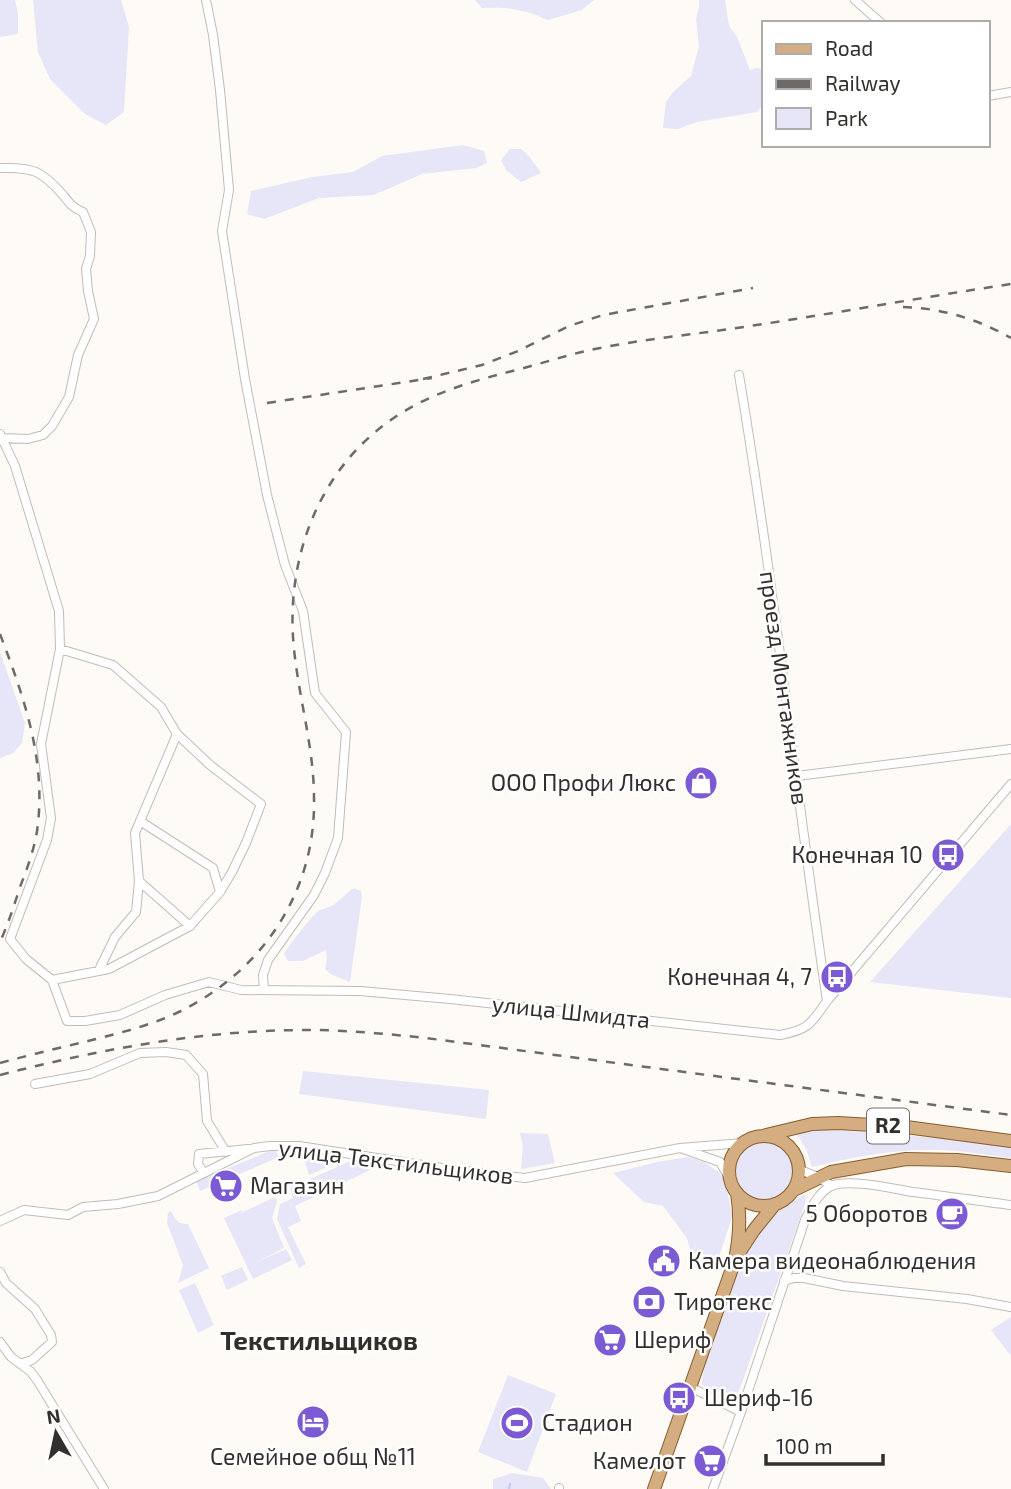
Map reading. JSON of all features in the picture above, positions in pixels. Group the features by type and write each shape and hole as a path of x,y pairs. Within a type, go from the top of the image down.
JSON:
{"main road":[{"name":"R2","path":"743,1143 754,1137 812,1124 838,1123 906,1127 1011,1141"},
{"path":"766,1136 786,1143 798,1159 799,1180 794,1190"},
{"path":"731,1181 731,1160 743,1143"},
{"name":"R2","path":"734,1263 754,1230 775,1204 818,1177 845,1168 906,1159 957,1160 1011,1166"},
{"name":"R2","path":"654,1489 738,1247 741,1225 737,1193 731,1181"},
{"path":"737,1193 751,1203 767,1206 775,1204"}],"street":[{"path":"206,0 213,36 229,190 222,231 267,495 285,565 303,611 315,693 346,732 338,838 314,895 268,960 263,975 264,990"},
{"path":"855,0 879,21"},
{"path":"990,96 1011,92"},
{"path":"0,168 23,168 43,175 71,207 83,212 91,233 90,256 86,269 94,319 78,355 69,397 52,426 43,435 28,439 1,436"},
{"name":"проезд Монтажников","path":"738,375 827,1002"},
{"path":"1,436 15,466 59,611 60,649 41,744 51,818 47,840 10,939 26,959 52,980 109,969 190,926 220,892 246,843 261,804 210,765 177,734 162,707 113,665 60,649"},
{"path":"99,970 116,937 136,912 139,881 135,833 177,734"},
{"path":"797,776 1011,749"},
{"name":"улица Шмидта","path":"52,980 67,1021 120,1015 165,995 209,982 241,990 360,992 450,999 780,1035 797,1032 808,1027 1011,784"},
{"path":"140,821 213,868 220,892"},
{"path":"139,881 190,926"},
{"path":"35,1084 90,1074 140,1053 166,1052 186,1055 203,1074 207,1121 226,1152"},
{"name":"улица Текстильщиков","path":"0,1221 24,1210 68,1215 83,1207 118,1204 158,1196 254,1149 270,1146 299,1146 525,1178 680,1148 743,1143"},
{"path":"680,1148 720,1162 731,1181"},
{"path":"204,1174 198,1164 199,1154 254,1149"},
{"path":"800,1170 832,1186"},
{"path":"713,1489 810,1208 818,1197 832,1186 847,1184 1011,1205"},
{"path":"0,1272 6,1283 35,1309 51,1335 52,1342 48,1346 32,1360 20,1364"},
{"path":"784,1281 804,1278 843,1286 967,1299 1011,1307"},
{"path":"0,1342 11,1357 30,1371 37,1380 104,1489"},
{"path":"690,1387 741,1412"}],"green space":[{"path":"0,0 15,0 18,34 0,37"},
{"path":"33,0 121,0 129,27 124,112 106,125 85,114 50,79 38,52"},
{"path":"475,0 594,0 582,10 548,20 516,10 482,8"},
{"path":"699,0 725,0 729,26 737,37 750,70 757,68 762,71 762,106 757,112 697,122 678,129 663,128 666,102 691,76 699,46 696,19"},
{"path":"463,145 484,151 487,163 476,168 422,174 374,195 319,198 264,219 247,214 251,191 312,177 353,172 382,156"},
{"path":"510,149 521,149 541,173 521,182 506,170 501,160"},
{"path":"0,652 25,723 22,743 13,753 0,758"},
{"path":"1011,824 1011,998 870,982"},
{"path":"354,888 361,891 362,897 350,982 325,969 326,950 303,961 288,961 284,954 313,916 318,911 334,905"},
{"path":"303,1071 489,1090 486,1119 299,1094"},
{"path":"812,1128 1011,1144 1011,1158 921,1150 874,1154 812,1167 797,1134"},
{"path":"520,1133 548,1134 555,1163 521,1169 523,1146"},
{"path":"758,1141 770,1141 789,1154 794,1171 792,1183 781,1196 770,1201 758,1201 739,1188 734,1177 734,1165 747,1146"},
{"path":"275,1149 279,1157 200,1191 196,1181"},
{"path":"303,1155 343,1160 309,1175"},
{"path":"364,1155 370,1170 295,1206 301,1221 288,1227 306,1264 299,1268 277,1219 280,1204 293,1198 290,1188"},
{"path":"688,1157 704,1162 720,1173 728,1193 732,1217 719,1257 691,1253 687,1238 663,1206 644,1202 613,1173"},
{"path":"803,1195 806,1196 805,1204 739,1391 736,1396 719,1394 702,1385 702,1380 708,1350 743,1257 762,1228 780,1210"},
{"path":"275,1197 277,1201 272,1218 284,1248 255,1263 286,1249 292,1260 253,1279 224,1218 242,1210 241,1216 243,1212"},
{"path":"171,1211 179,1222 188,1224 209,1268 178,1283 183,1265 167,1223 168,1213"},
{"path":"242,1267 248,1280 227,1290 221,1276"},
{"path":"195,1283 214,1325 198,1333 179,1290"},
{"path":"1011,1317 1011,1356 991,1330"},
{"name":"Стадион","path":"508,1375 556,1394 527,1472 478,1452"},
{"path":"512,1473 543,1478 551,1489 493,1489 493,1479"}],"waterway":[{"path":"509,1489 510,1484"}],"railway":[{"path":"0,1063 124,1032 181,1011 237,974 260,950 279,924 306,865 312,832 313,779 294,649 295,585 301,553 324,494 342,467 363,443 388,422 419,403 451,389 590,350 1011,284"},
{"path":"423,379 482,365 569,326 603,315 753,288"},
{"path":"903,307 959,316 986,325 1011,338"},
{"path":"267,403 432,378"},
{"path":"0,634 25,706 39,780 37,831 32,852 0,942"},
{"path":"0,1075 114,1049 191,1037 269,1031 337,1031 426,1038 1011,1115"}],"place":[{"name":"ООО Профи Люкс","path":"701,783"},
{"name":"Конечная 10","path":"948,855"},
{"name":"Конечная 4, 7","path":"837,977"},
{"name":"Магазин","path":"226,1186"},
{"name":"5 Оборотов","path":"952,1214"},
{"name":"Камера видеонаблюдения","path":"664,1261"},
{"name":"Тиротекс","path":"649,1302"},
{"name":"Шериф","path":"610,1340"},
{"name":"Шериф-16","path":"679,1398"},
{"name":"Семейное общ №11","path":"313,1422"},
{"name":"Стадион","path":"517,1423"},
{"name":"Камелот","path":"710,1461"}],"district":[{"name":"Текстильщиков","path":"319,1341"}]}
